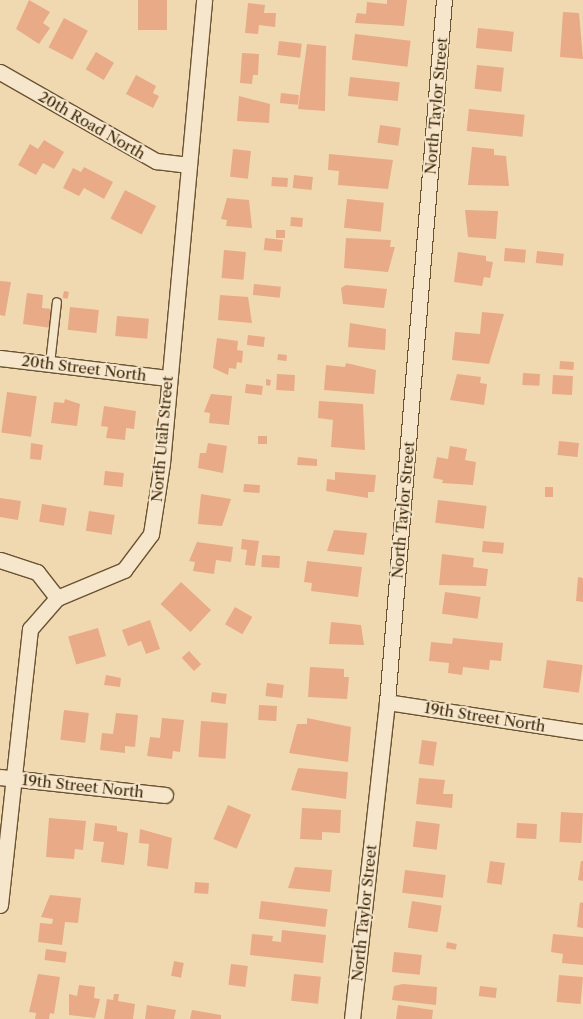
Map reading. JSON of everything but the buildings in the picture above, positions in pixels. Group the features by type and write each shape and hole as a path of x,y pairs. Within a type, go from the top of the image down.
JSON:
{"street":[{"name":"North Utah Street","path":"0,905 6,778 30,629 57,598 124,570 151,534 162,462 187,165 204,0"},
{"name":"North Taylor Street","path":"352,1019 387,702 444,0"},
{"name":"20th Road North","path":"0,72 156,161 187,165"},
{"name":"20th Street North","path":"0,358 168,378"},
{"path":"0,560 37,572 57,598"},
{"name":"19th Street North","path":"387,702 583,732"},
{"name":"19th Street North","path":"6,778 165,795"}],"lane":[{"path":"50,364 57,302"}]}
